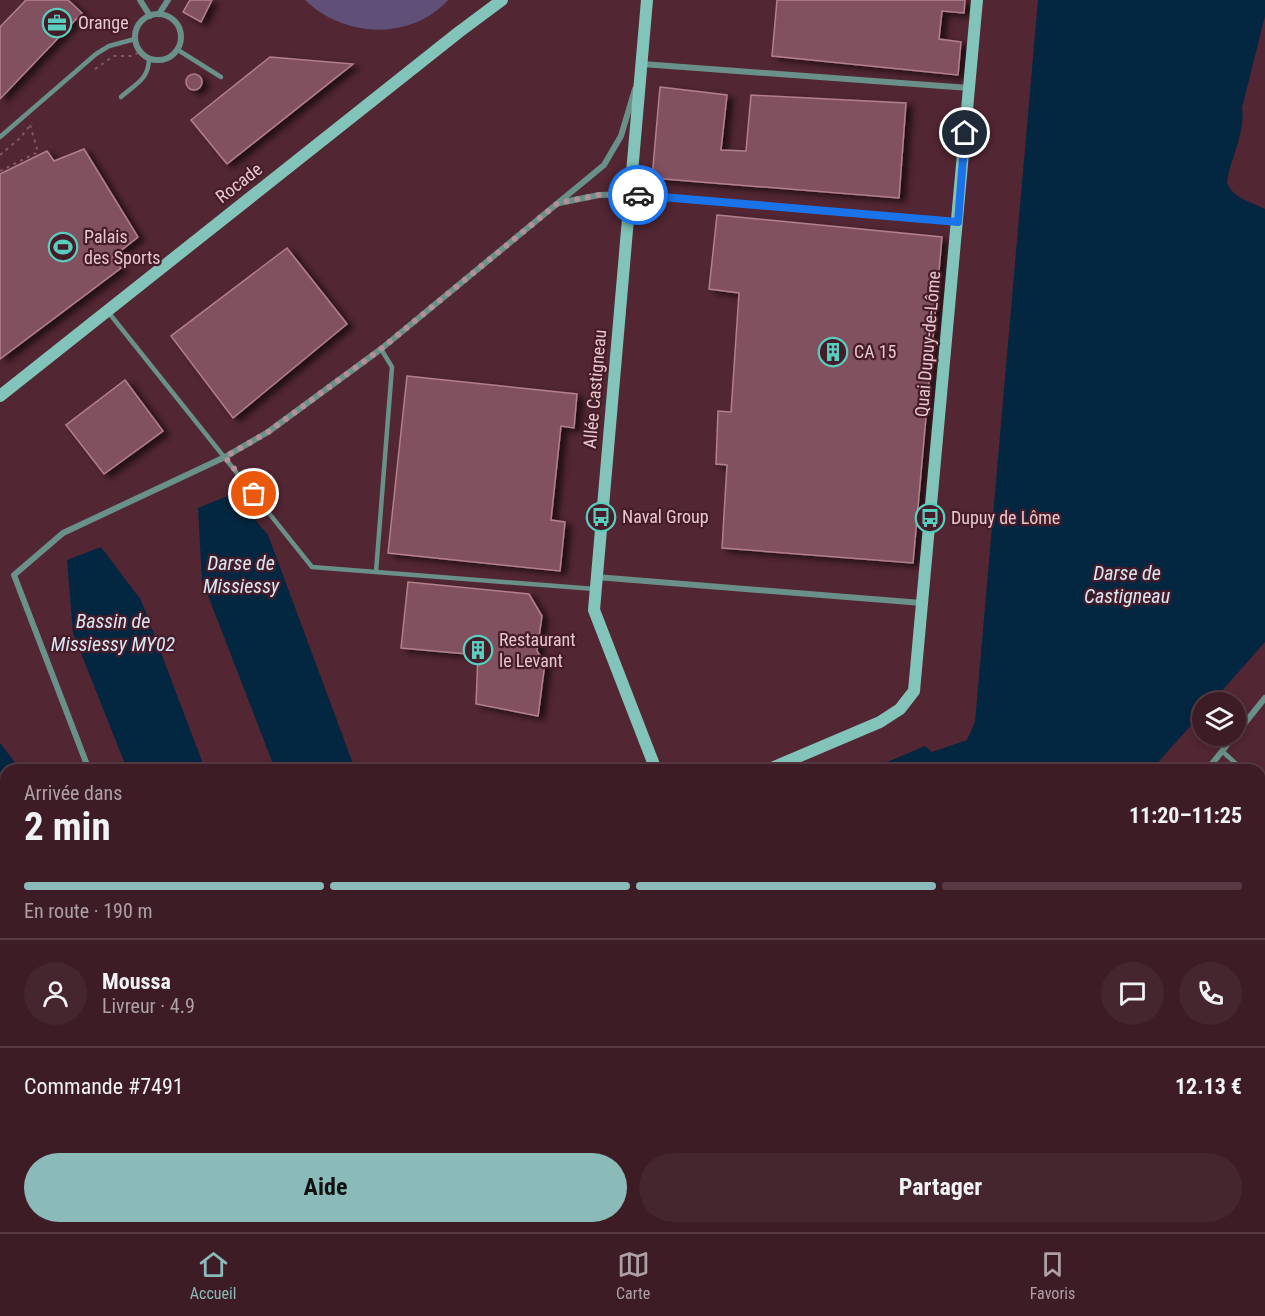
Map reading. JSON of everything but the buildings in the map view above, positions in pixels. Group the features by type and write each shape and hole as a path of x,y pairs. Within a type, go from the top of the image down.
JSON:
{"street":[{"path":"140,0 150,16"},
{"path":"159,14 168,0"},
{"name":"Rocade","path":"0,396 502,0"},
{"name":"Allée Castigneau","path":"647,0 594,610 654,764"},
{"name":"Quai Dupuy-de-Lôme","path":"781,764 880,722 900,709 914,691 958,222 976,0"},
{"path":"159,14 170,18 179,28 181,36 178,50 162,60 149,58 140,52 135,39 139,25 150,16 159,14"},
{"path":"87,764 14,575 63,533 225,457 268,432 381,349 603,165 621,136 642,64 969,88"},
{"path":"558,203 599,195 630,194 958,222"},
{"path":"595,583 922,603"},
{"path":"1246,722 1265,698"},
{"path":"1212,764 1226,746"}],"lane":[{"path":"0,137 96,54 110,46 135,39"},
{"path":"178,50 221,77"},
{"path":"121,97 143,80 149,67 149,58"},
{"path":"108,310 312,567 595,583"},
{"path":"376,572 393,367 381,349"},
{"path":"1222,751 1237,764"}],"path":[{"path":"95,69 114,56 132,57 140,52"},
{"path":"0,154 20,138 36,116"},
{"path":"0,171 38,152 30,125"}],"shaded area":[{"path":"305,0 448,0 433,13 416,23 377,30 358,28 339,22 321,13"}],"water":[{"name":"Darse de Castigneau","path":"1038,0 1265,0 1265,16 1242,108 1242,127 1227,182 1238,196 1265,209 1265,642 1221,692 1192,692 1192,724 1156,764 883,764 925,746 932,752 967,740 975,722"},
{"name":"Darse de Missiessy","path":"233,494 268,535 353,764 273,764 202,580 198,508"},
{"name":"Bassin de Missiessy MY02","path":"101,547 141,600 203,764 125,764 73,633 67,560"},
{"path":"0,743 16,764 0,764"}],"way so far":[{"path":"254,494 225,457 268,432 381,349 558,203 599,195 638,195"}],"place":[{"name":"Orange","path":"57,23"},
{"name":"Palais des Sports","path":"63,247"},
{"name":"CA 15","path":"833,352"},
{"name":"Naval Group","path":"601,517"},
{"name":"Dupuy de Lôme","path":"930,518"},
{"name":"Restaurant le Levant","path":"478,650"}],"route":[{"path":"638,195 958,222 965,133"}]}
